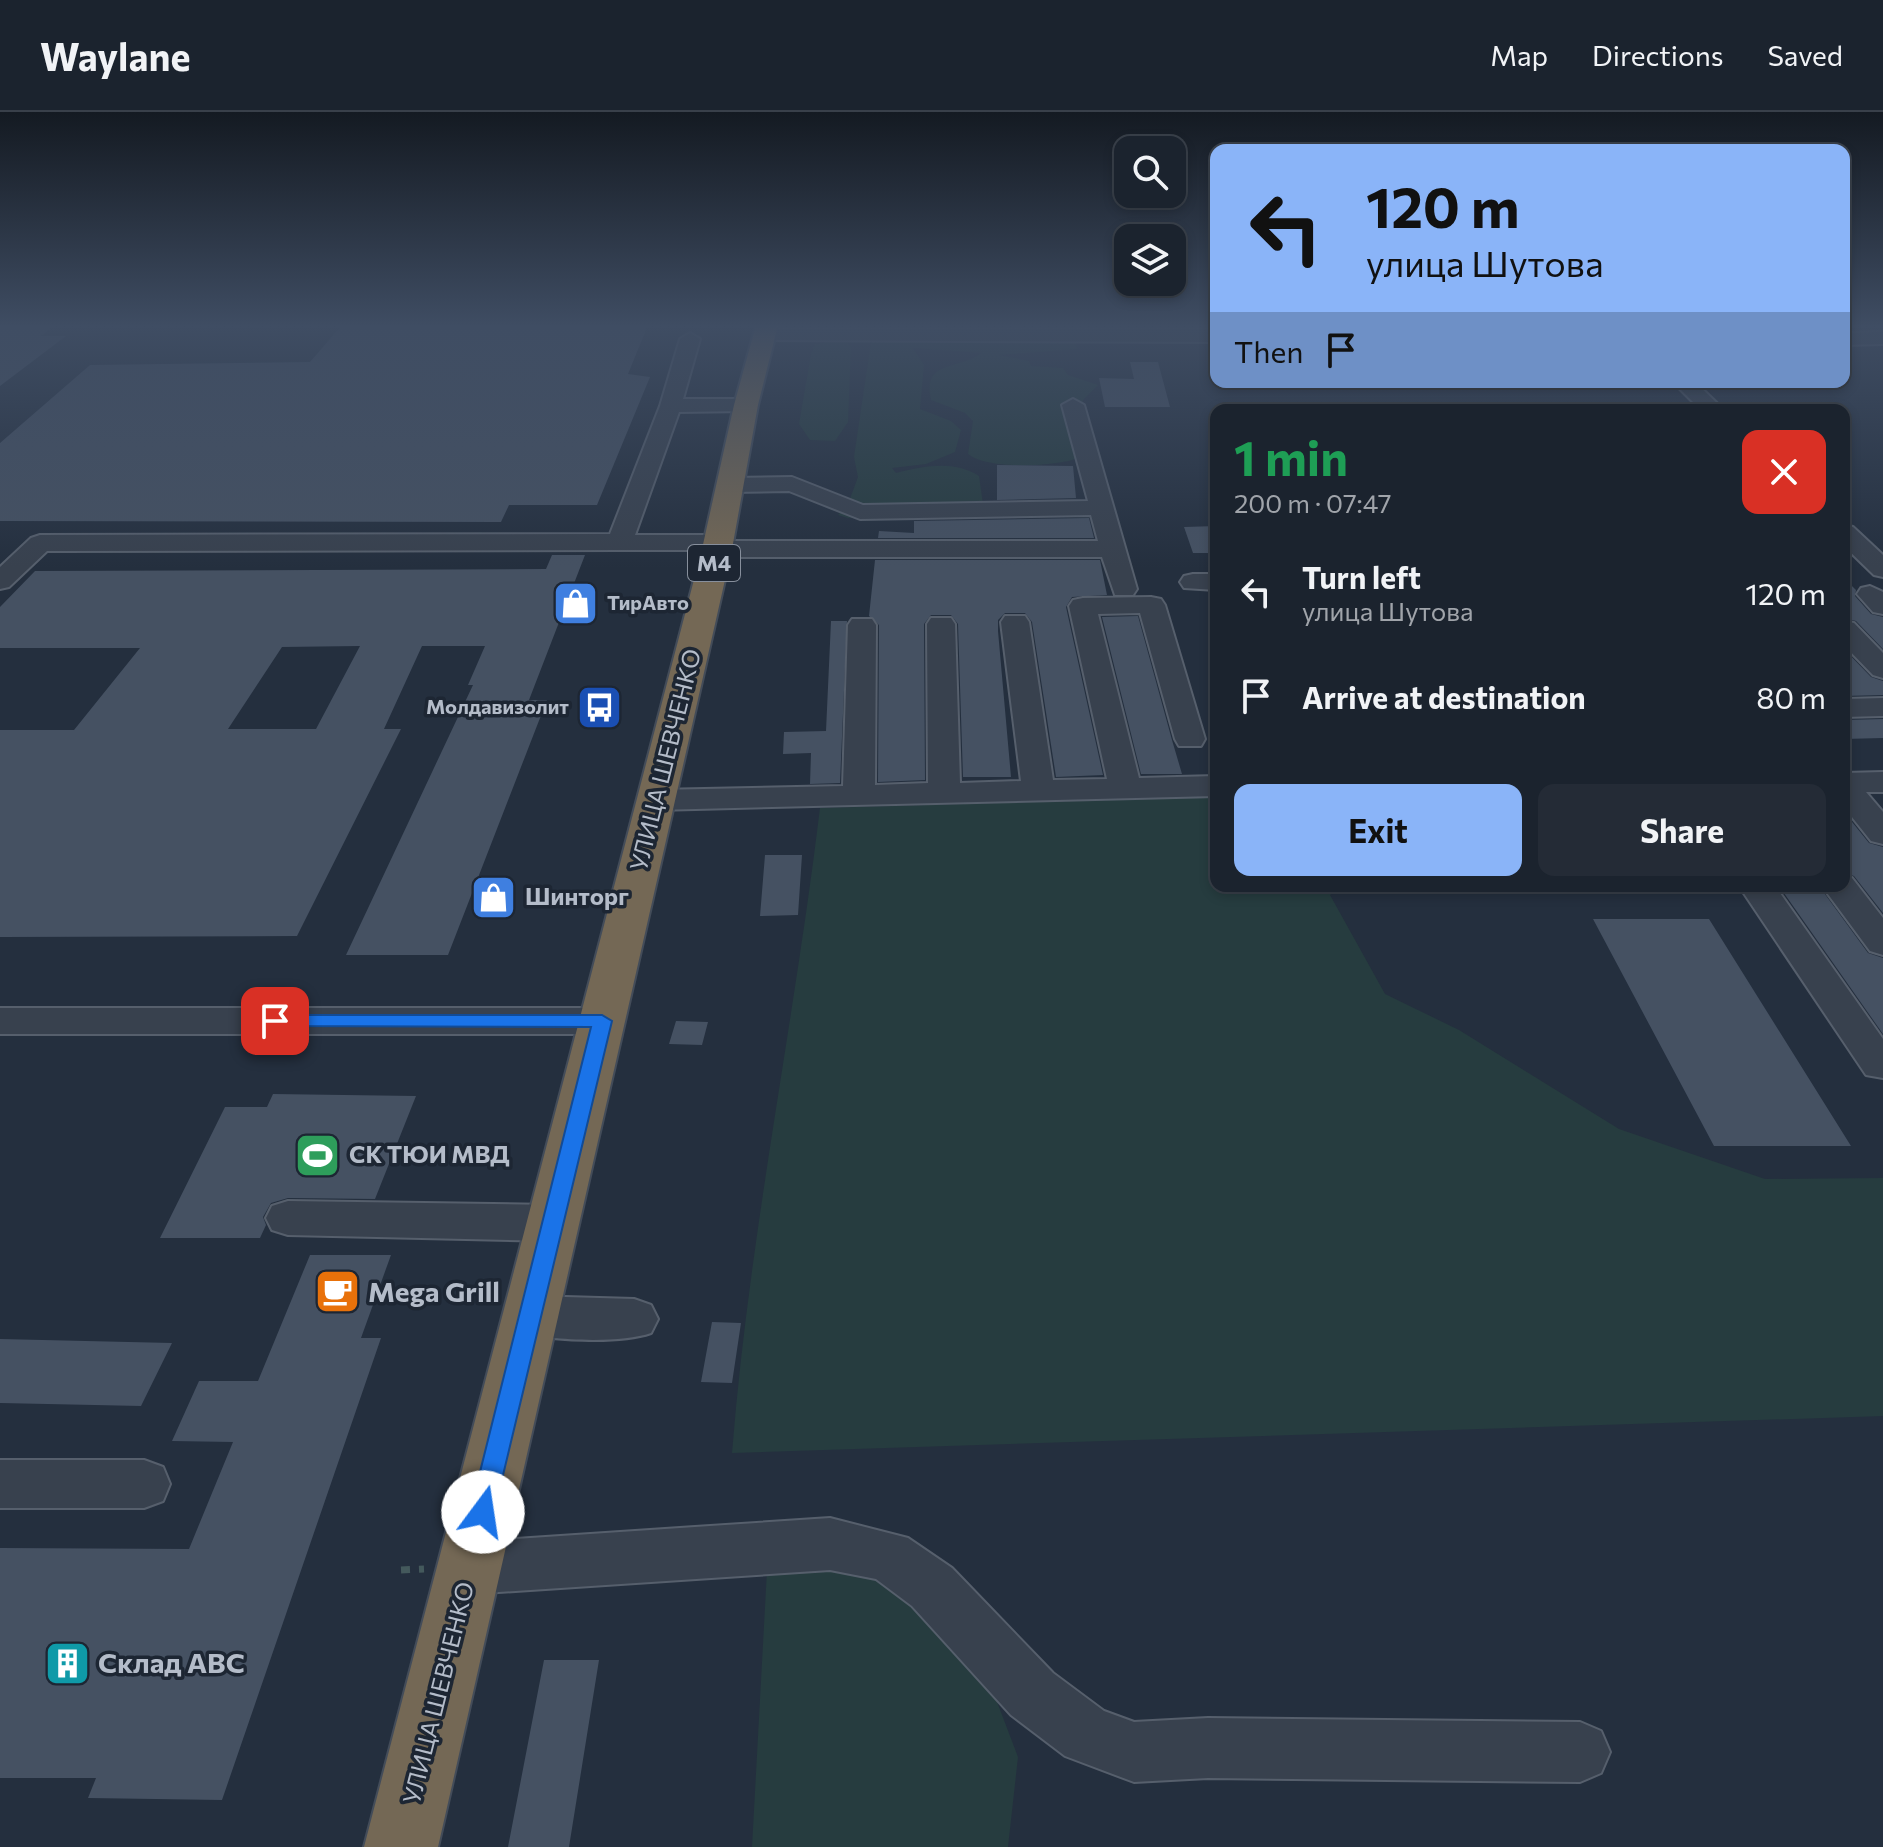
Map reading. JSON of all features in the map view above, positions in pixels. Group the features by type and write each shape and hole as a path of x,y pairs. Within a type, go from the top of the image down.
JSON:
{"highway":[{"name":"УЛИЦА ШЕВЧЕНКО","path":"401,1847 718,546 746,406"}],"street":[{"path":"620,542 671,406"},
{"path":"1073,406 1124,589"},
{"path":"731,485 792,484 860,512 1103,508"},
{"path":"1850,538 1883,569"},
{"path":"0,581 40,543 620,542 718,546 1113,549"},
{"path":"1125,789 1083,606 1151,605 1190,739"},
{"path":"1015,622 1038,791"},
{"path":"941,624 944,793"},
{"path":"859,795 862,625"},
{"path":"1850,635 1883,669"},
{"path":"1850,708 1883,707"},
{"path":"1850,764 1883,764"},
{"path":"1850,785 1883,782"},
{"path":"656,800 1210,786"},
{"path":"1850,793 1883,834"},
{"path":"1761,892 1882,1067"},
{"path":"1845,892 1883,943"},
{"path":"0,1021 602,1021"},
{"path":"288,1218 553,1223"},
{"path":"531,1316 634,1319"},
{"path":"0,1484 144,1484"},
{"path":"469,1568 830,1544 889,1556 932,1587 1032,1694 1086,1735 1134,1752 1208,1748 1580,1752"}],"green space":[{"path":"802,406 849,406 848,422 835,441 810,440 799,424"},
{"path":"862,406 920,406 920,409 951,421 961,430 955,452 926,464 892,468 896,473 939,466 969,471 979,476 983,504 848,518 838,515 848,504 858,477 854,457"},
{"path":"947,406 1083,406 1081,457 1056,463 1023,465 977,459 968,454 973,421 965,413"},
{"path":"1210,797 1210,892 1334,892 1330,895 1385,994 1459,1030 1619,1129 1765,1179 1883,1178 1883,1416 732,1453 749,1291 820,808"},
{"path":"814,1560 907,1587 983,1665 1018,1757 1008,1847 752,1847 767,1570"}],"building":[{"path":"43,406 638,406 597,505 509,505 501,522 0,521 0,443"},
{"path":"1105,406 1170,407 1105,407"},
{"path":"997,465 1073,466 1076,498 997,500"},
{"path":"1089,518 1094,538 878,538 879,531 914,533 914,521"},
{"path":"1210,526 1210,553 1193,553 1184,527"},
{"path":"552,555 585,555 529,700 547,700 448,955 346,955 473,685 468,685 485,646 422,646 384,729 401,729 297,936 0,937 0,730 74,730 140,648 0,648 0,607 35,571 546,569","holes":["360,646 316,729 228,729 282,647"]},
{"path":"875,560 1100,560 1107,595 1072,597 1066,607 1103,775 1056,777 1032,622 1025,613 1005,613 998,620 998,631 1011,777 963,777 958,624 951,615 931,615 924,624 925,780 878,782 879,625 869,616"},
{"path":"1850,584 1856,590 1855,596 1871,614 1883,617 1883,649 1856,621 1850,620"},
{"path":"1138,616 1182,774 1141,774 1102,617"},
{"path":"831,621 847,621 840,783 810,784 811,753 783,754 784,732 826,731"},
{"path":"1850,655 1871,677 1883,681 1883,695 1850,696"},
{"path":"1883,719 1883,738 1850,739 1850,720"},
{"path":"1850,819 1869,843 1883,847 1883,913 1850,875"},
{"path":"765,855 802,855 798,915 760,916"},
{"path":"1783,892 1823,892 1868,953 1883,958 1883,1034"},
{"path":"1593,919 1709,919 1851,1146 1714,1146"},
{"path":"676,1021 708,1022 702,1045 669,1044"},
{"name":"СК ТЮИ МВД","path":"273,1094 416,1096 375,1199 288,1198 271,1203 263,1217 266,1225 260,1238 160,1238 225,1107 267,1107"},
{"path":"310,1255 391,1255 361,1338 381,1338 222,1800 88,1798 96,1778 0,1778 0,1548 189,1549 233,1442 172,1441 199,1381 258,1381"},
{"path":"712,1322 741,1323 732,1383 701,1382"},
{"path":"0,1339 172,1343 141,1406 0,1403"},
{"path":"544,1660 599,1660 569,1847 508,1847"}],"place":[{"name":"ТирАвто","path":"576,603"},
{"name":"Молдавизолит","path":"600,707"},
{"name":"Шинторг","path":"494,897"},
{"name":"СК ТЮИ МВД","path":"318,1155"},
{"name":"Mega Grill","path":"337,1292"},
{"name":"Склад АВС","path":"67,1663"}],"route":[{"path":"275,1021 602,1021 483,1512"}]}
